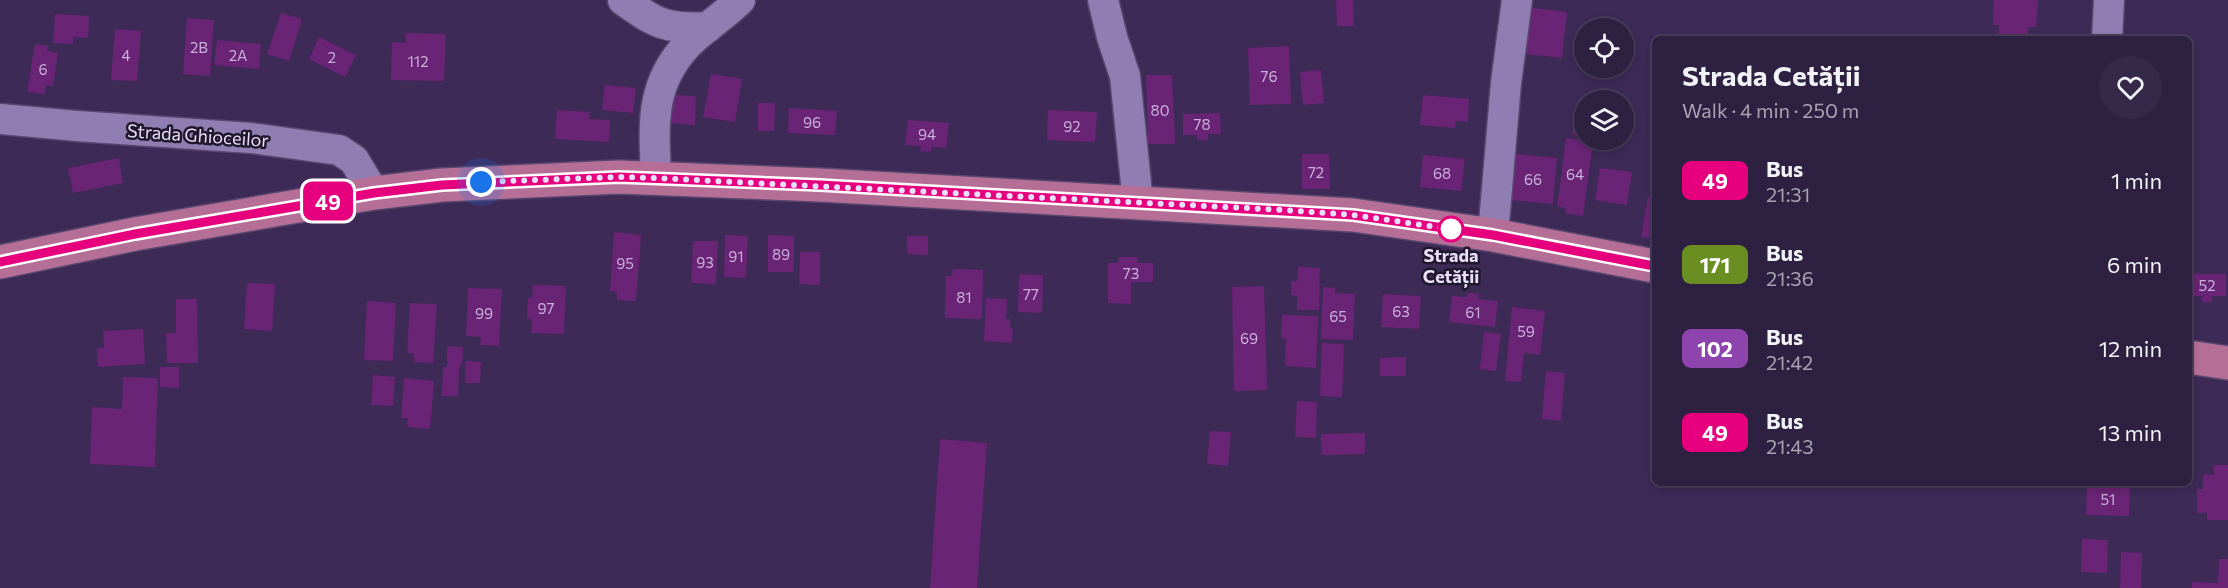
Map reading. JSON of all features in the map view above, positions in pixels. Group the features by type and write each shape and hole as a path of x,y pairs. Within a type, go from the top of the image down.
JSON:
{"main road":[{"path":"0,262 135,234 374,193 442,185 619,177 820,185 1353,215 1493,235 1652,266"},
{"path":"2192,358 2228,363"}],"street":[{"path":"656,178 654,116 660,87 668,68 688,44 740,0"},
{"path":"1103,0 1112,38 1125,76 1138,203"},
{"path":"1493,235 1506,83 1517,0"},
{"path":"2107,36 2109,0"},
{"path":"630,5 667,26 682,29 708,27"},
{"path":"630,5 647,22 653,36 658,57 660,87"},
{"name":"Strada Ghioceilor","path":"0,119 251,138 339,150 354,160 374,193"}],"building":[{"path":"1336,0 1353,0 1354,26 1337,26"},
{"path":"1994,0 2038,0 2036,27 2028,27 2028,36 1998,36 1999,25 1993,25"},
{"path":"1523,7 1567,12 1562,58 1518,53"},
{"path":"281,13 302,19 289,61 267,54"},
{"path":"55,14 89,16 88,38 73,37 73,44 53,43"},
{"path":"187,18 214,20 210,76 183,74"},
{"path":"115,29 141,31 137,81 111,80"},
{"path":"406,33 446,34 444,81 391,80 392,42 406,43"},
{"path":"319,37 356,55 345,77 309,59"},
{"path":"217,40 261,44 259,69 214,65"},
{"path":"35,44 48,46 47,51 58,53 53,86 46,85 45,94 27,92"},
{"path":"1289,46 1291,104 1250,105 1248,48"},
{"path":"1321,70 1324,103 1303,105 1300,72"},
{"path":"711,74 742,79 735,122 703,117"},
{"path":"1146,75 1172,75 1175,144 1148,144"},
{"path":"605,85 636,88 633,113 602,110"},
{"path":"671,95 696,96 695,125 670,123"},
{"path":"1423,95 1469,99 1468,122 1456,121 1455,128 1420,125"},
{"path":"758,103 775,103 774,131 758,131"},
{"path":"789,108 837,111 835,135 788,133"},
{"path":"557,110 590,112 589,119 610,120 609,142 555,139"},
{"path":"1048,110 1097,112 1095,142 1047,140"},
{"path":"1220,113 1221,134 1208,134 1208,140 1197,140 1197,135 1183,135 1183,114"},
{"path":"908,120 949,123 946,148 931,147 931,152 920,151 921,146 905,145"},
{"path":"1566,138 1574,139 1574,150 1592,150 1583,216 1565,213 1566,208 1557,207"},
{"path":"1302,154 1329,154 1330,189 1302,189"},
{"path":"1514,154 1557,158 1553,204 1509,200"},
{"path":"1423,155 1465,159 1461,191 1420,187"},
{"path":"119,158 123,183 73,193 68,168"},
{"path":"1600,168 1632,172 1627,205 1595,200"},
{"path":"1648,197 1652,198 1652,239 1641,237"},
{"path":"614,232 641,235 636,301 617,300 617,292 610,291"},
{"path":"725,235 748,236 746,278 724,277"},
{"path":"768,235 794,236 794,272 768,272"},
{"path":"907,236 928,236 928,255 907,254"},
{"path":"693,241 718,241 716,284 691,283"},
{"path":"800,252 820,252 820,285 799,284"},
{"path":"1119,257 1137,257 1137,263 1153,263 1153,282 1131,282 1131,304 1108,303 1108,263 1118,263"},
{"path":"1298,267 1320,268 1319,310 1297,310 1297,296 1291,295 1291,281 1297,281"},
{"path":"953,269 983,270 982,319 945,318 946,276 952,276"},
{"path":"1019,274 1043,275 1042,313 1018,312"},
{"path":"2192,274 2226,274 2226,296 2212,296 2212,302 2202,302 2202,296 2192,296"},
{"path":"247,283 275,284 272,331 244,329"},
{"path":"533,285 566,286 564,334 531,333 532,319 527,319 528,298 532,298"},
{"path":"1264,286 1267,390 1234,391 1232,287"},
{"path":"1323,287 1335,288 1335,293 1355,294 1353,340 1321,339"},
{"path":"468,288 502,289 499,346 480,345 481,337 466,336"},
{"path":"1467,293 1479,294 1478,299 1498,301 1495,327 1449,322 1452,296 1467,297"},
{"path":"1383,294 1421,296 1419,329 1381,327"},
{"path":"986,298 1007,299 1006,319 1010,319 1010,327 1013,328 1012,343 984,341"},
{"path":"176,299 197,299 198,363 167,363 166,333 176,333"},
{"path":"367,301 396,303 393,361 364,360"},
{"path":"410,303 437,304 433,363 414,362 414,354 407,353"},
{"path":"1512,307 1545,311 1540,355 1524,353 1521,382 1505,381"},
{"path":"1282,315 1318,316 1316,368 1285,366 1286,338 1281,338"},
{"path":"143,329 145,364 98,367 97,348 104,348 103,331"},
{"path":"1484,332 1501,334 1496,371 1480,369"},
{"path":"1322,343 1344,344 1342,397 1320,396"},
{"path":"447,346 463,347 462,366 459,366 458,396 442,396 443,367 447,367"},
{"path":"1406,357 1406,376 1380,376 1380,358"},
{"path":"466,361 481,362 480,383 465,383"},
{"path":"160,367 179,367 179,388 160,387"},
{"path":"1546,371 1565,373 1561,421 1542,419"},
{"path":"373,375 395,377 393,406 371,405"},
{"path":"123,377 158,378 155,467 90,464 92,407 122,409"},
{"path":"404,378 434,381 430,429 407,427 408,418 401,418"},
{"path":"1297,401 1317,402 1316,438 1295,437"},
{"path":"1210,431 1231,432 1228,466 1207,464"},
{"path":"1365,433 1365,454 1322,455 1321,434"},
{"path":"940,439 987,443 977,588 930,588"},
{"path":"2214,465 2228,465 2228,520 2207,520 2207,513 2197,513 2197,489 2203,489 2203,474 2214,475"},
{"path":"2087,486 2130,486 2129,516 2086,515"},
{"path":"2082,539 2108,540 2107,573 2081,572"},
{"path":"2121,552 2142,553 2141,588 2120,588"},
{"path":"2219,559 2228,559 2228,588 2192,588 2192,582 2218,583"}],"bus line":[{"name":"49","path":"0,262 135,234 374,193 442,185 619,177 820,185 1353,215 1493,235 1652,266"}],"place":[{"name":"Strada Cetății","path":"1451,229"}],"route":[{"path":"481,182 619,177 820,185 1284,210 1353,215 1451,229"}]}
